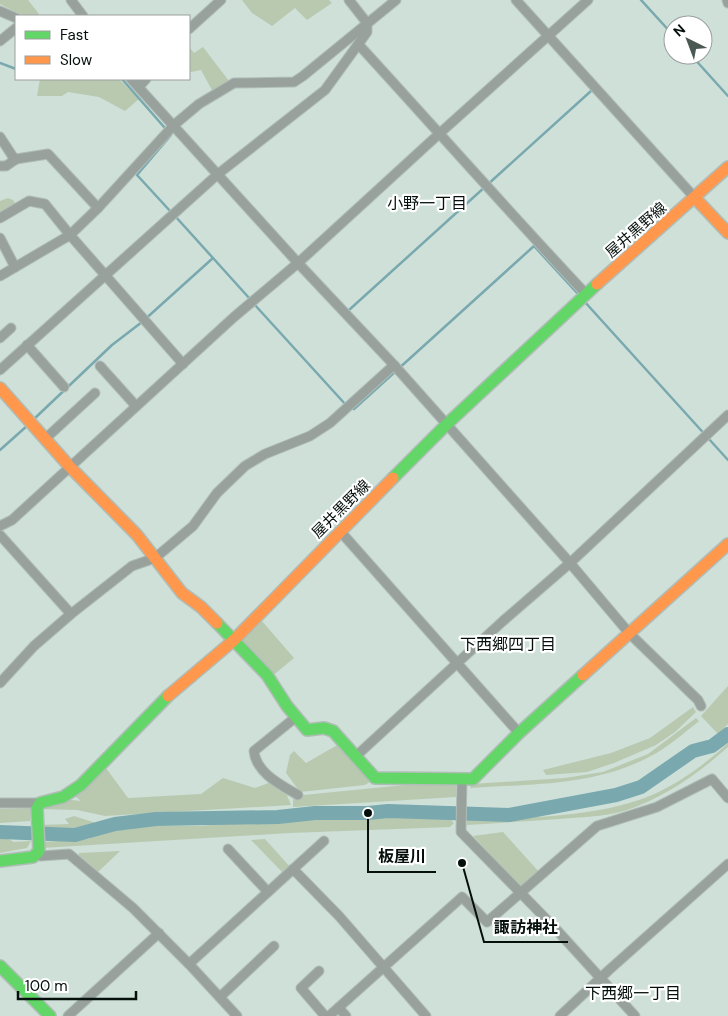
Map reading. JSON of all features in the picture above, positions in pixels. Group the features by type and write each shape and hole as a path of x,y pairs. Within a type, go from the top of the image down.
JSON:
{"street":[{"path":"71,0 82,15"},
{"path":"190,28 221,0"},
{"path":"0,370 218,174 325,90 367,32 368,23 349,0"},
{"path":"0,276 70,235 98,208 174,126 199,104 234,83 294,82 396,0"},
{"path":"516,0 728,233"},
{"path":"0,526 12,520 234,317 298,263 588,0"},
{"path":"0,11 15,18"},
{"path":"0,41 15,29"},
{"path":"359,45 586,294"},
{"path":"132,80 447,424 570,563 628,633 698,700 701,706"},
{"path":"139,87 145,80"},
{"path":"0,137 15,160"},
{"path":"0,166 6,166 15,160 48,154 98,208"},
{"name":"屋井黒野線","path":"38,805 63,797 81,785 170,694 234,640 447,424 586,294 728,168"},
{"path":"0,218 29,201 45,204 183,364"},
{"path":"0,238 15,267"},
{"path":"0,338 11,328"},
{"path":"27,345 64,387"},
{"path":"0,683 34,646 71,614 132,566 155,558 193,526 227,481 245,466 265,454 317,432 330,423 394,365"},
{"path":"100,366 136,406"},
{"path":"0,388 70,467 137,535 182,593 202,607 267,676 307,730 324,728 333,731 376,778 463,782 473,779 519,733 728,544"},
{"path":"45,439 95,393"},
{"path":"355,757 570,563 728,415"},
{"path":"340,531 519,733"},
{"path":"0,535 71,614"},
{"path":"296,717 254,751 258,763 271,778 298,795"},
{"path":"319,971 301,988 327,1016 339,1008 462,897 487,922 597,826 657,807 712,779 728,798"},
{"path":"463,782 461,832 522,893 635,1016"},
{"path":"0,802 38,805 38,852 33,857 0,860"},
{"path":"189,964 324,841"},
{"path":"228,850 268,892"},
{"path":"38,852 42,856 69,854 133,908 159,933 237,1016"},
{"path":"560,1016 728,864"},
{"path":"294,869 339,916 426,1016"},
{"path":"68,1016 159,933"},
{"path":"220,997 274,946"},
{"path":"0,966 50,1016"},
{"path":"339,1008 346,1016"}],"green space":[{"path":"0,0 28,0 39,14 22,15 0,4"},
{"path":"242,0 329,0 332,3 307,20 295,8 272,26 252,13"},
{"path":"203,47 229,81 213,92 201,70 191,72 190,48 194,53"},
{"path":"40,80 120,80 139,99 125,111 99,97 68,92 62,96 37,96"},
{"path":"8,198 13,200 16,205 0,215 0,201"},
{"path":"261,620 294,658 271,677 242,640"},
{"path":"728,686 728,724 718,734 701,716"},
{"path":"693,707 696,712 675,732 656,745 614,763 587,772 546,775 543,770 611,753 650,738"},
{"path":"696,718 699,721 675,741 649,757 606,774 562,782 470,788 471,784 565,778 603,772 648,754"},
{"path":"728,743 728,747 679,785 652,800 624,811 591,816 467,825 467,818 561,815 609,808 632,802 652,795 682,779"},
{"path":"339,744 371,781 365,785 300,792 286,773 290,755 294,751 306,763"},
{"path":"106,768 128,798 201,794 223,778 255,788 271,782 286,793 291,805 105,816 77,810 39,809 53,798 81,801 75,796"},
{"path":"425,783 456,786 456,797 293,807 293,796"},
{"path":"31,808 30,821 0,823 0,809"},
{"path":"74,816 96,823 97,829 68,834 40,825 69,824 65,819"},
{"path":"447,816 454,823 450,827 290,833 42,848 43,842 89,839 103,830 123,823 158,826 202,826 263,820 303,820 319,817"},
{"path":"503,832 540,873 522,889 473,836"},
{"path":"0,835 14,842 31,841 27,848 0,853"},
{"path":"265,839 291,868 284,874 251,840"},
{"path":"120,851 98,872 79,856 79,853"}],"waterway":[{"path":"641,0 663,24"},
{"path":"0,63 15,69"},
{"path":"700,65 728,96"},
{"path":"123,80 171,135 137,175 171,212"},
{"path":"349,310 591,91"},
{"path":"175,216 213,258"},
{"path":"350,408 354,409 534,246 578,294"},
{"path":"34,419 112,345 142,322 213,258 250,299"},
{"path":"584,301 728,460"},
{"path":"254,304 346,405"},
{"path":"0,450 28,425"},
{"path":"0,832 75,835 115,824 156,819 278,817 315,813 388,811 509,815 616,795 641,787 693,751 712,746 728,734"}],"traffic: fast":[{"path":"393,478 447,424 597,284"},
{"path":"217,623 267,675 287,706 307,730 324,728 333,731 375,778 473,779 519,733 583,675"},
{"path":"0,861 33,857 39,851 37,808 40,803 63,797 81,785 168,696"},
{"path":"0,966 50,1016"}],"traffic: slow":[{"path":"597,284 728,167"},
{"path":"695,198 728,233"},
{"path":"0,388 70,467 137,535 182,593 201,607 217,623"},
{"path":"168,696 234,640 393,478"},
{"path":"583,675 728,544"}],"place":[{"name":"板屋川","path":"368,813"},
{"name":"諏訪神社","path":"462,863"}],"district":[{"name":"小野一丁目","path":"427,203"},
{"name":"下西郷四丁目","path":"508,644"},
{"name":"下西郷一丁目","path":"633,993"}]}
